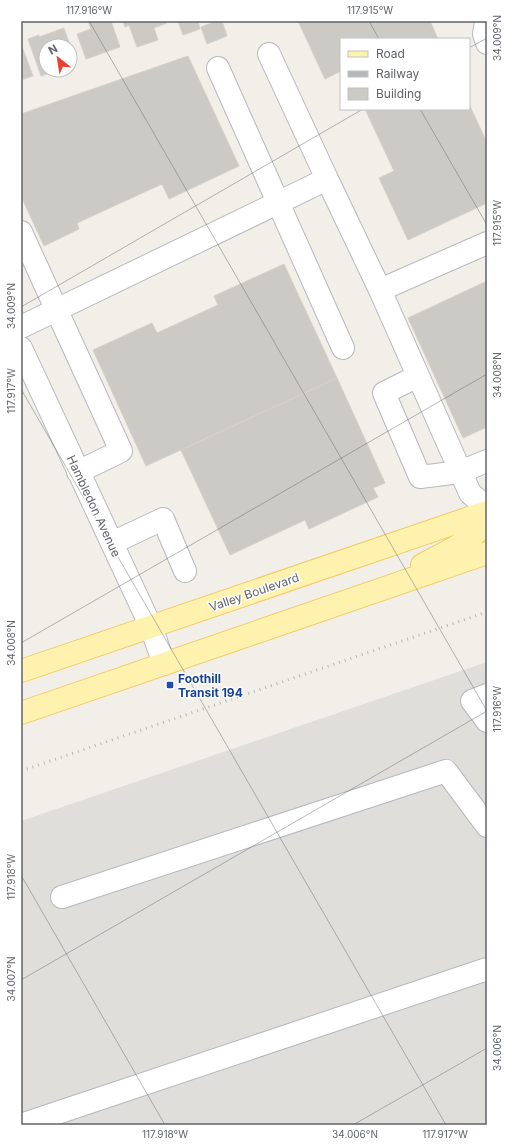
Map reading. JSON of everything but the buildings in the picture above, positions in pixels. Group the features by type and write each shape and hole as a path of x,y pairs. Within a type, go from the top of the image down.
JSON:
{"main road":[{"name":"Valley Boulevard","path":"21,671 487,512"},
{"path":"377,591 470,538 484,526 487,518"},
{"path":"21,713 487,553"}],"street":[{"path":"486,21 484,34 487,43"},
{"path":"269,54 380,290 470,493 487,508"},
{"path":"218,68 277,204 343,348"},
{"path":"21,327 327,179"},
{"path":"21,232 121,451 78,472"},
{"path":"380,290 487,243"},
{"name":"Hambledon Avenue","path":"21,348 151,627 164,664"},
{"path":"418,376 384,393 420,477 460,472 487,461"},
{"path":"112,543 163,519 185,571"},
{"path":"487,695 472,701 487,722"},
{"path":"62,897 446,771 487,826"},
{"path":"21,1125 487,969"}],"shaded area":[{"path":"487,662 487,1125 21,1125 21,821"}],"railway":[{"path":"21,771 487,612"}],"place":[{"name":"Foothill Transit 194","path":"170,685"}]}
